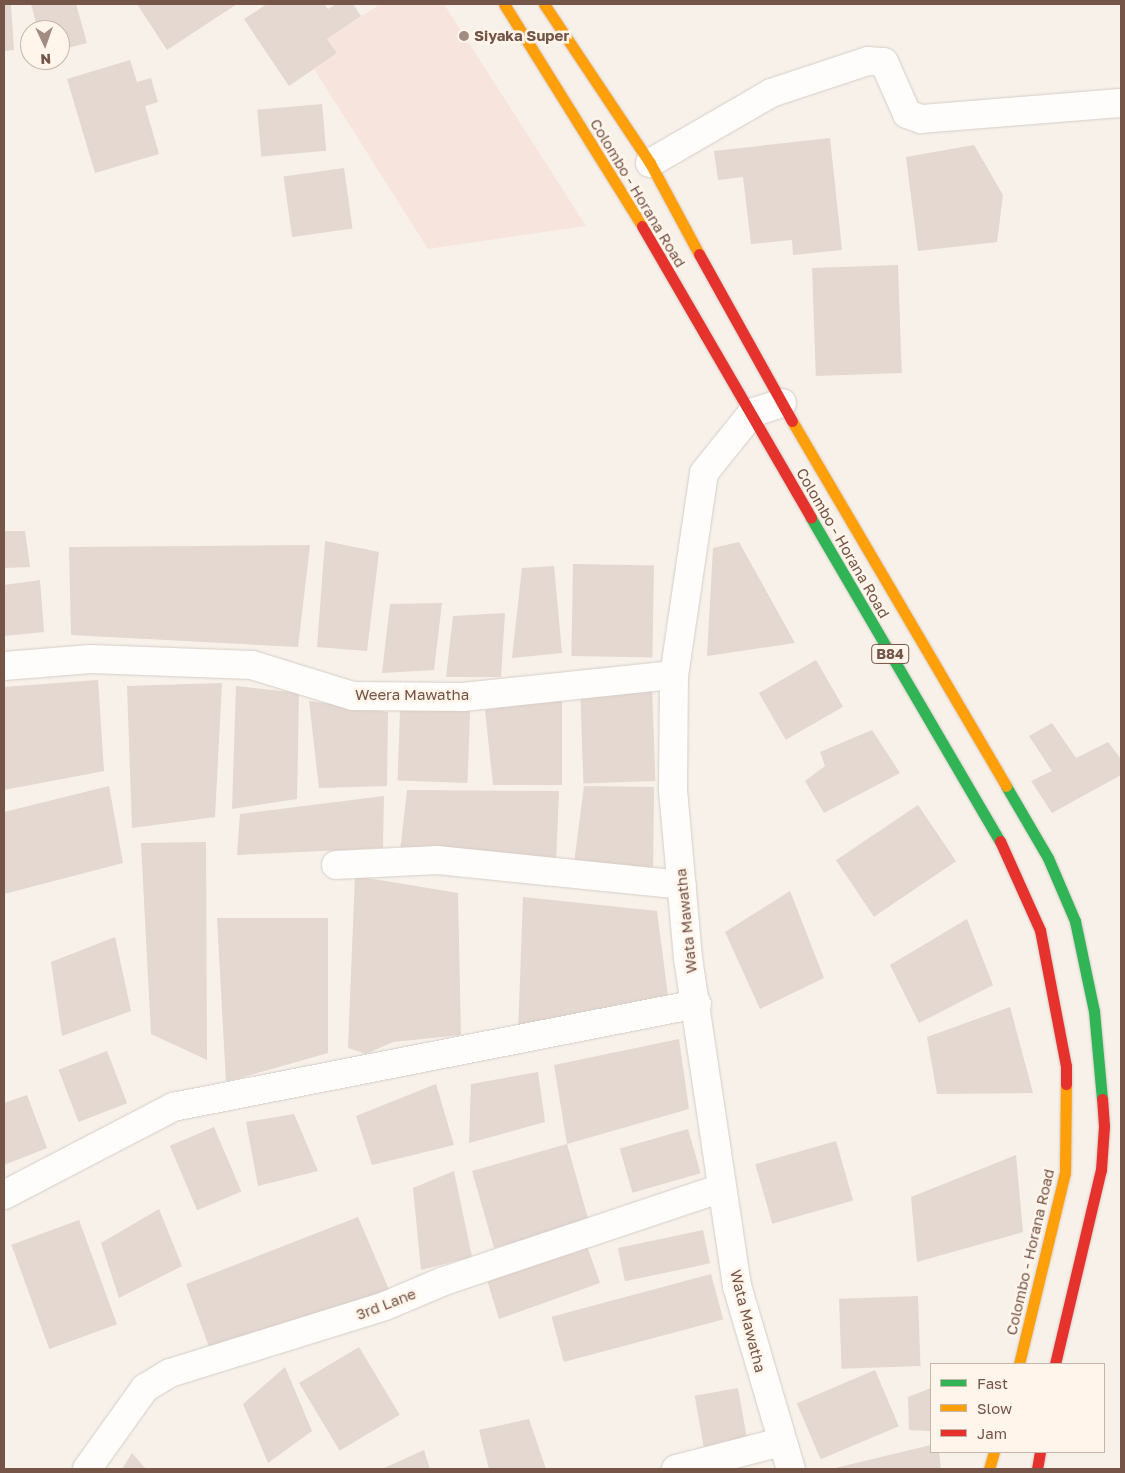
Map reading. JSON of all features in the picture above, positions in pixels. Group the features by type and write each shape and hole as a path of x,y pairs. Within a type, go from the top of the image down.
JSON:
{"main road":[{"name":"Colombo - Horana Road","path":"504,4 619,188 752,413 841,573 1006,852 1040,930 1066,1066 1067,1137 1065,1173 1019,1363"},
{"name":"Colombo - Horana Road","path":"544,4 650,163 782,403 1048,858 1076,922 1094,1010 1104,1126 1101,1170 1055,1363"},
{"path":"989,1469 994,1453"},
{"path":"1037,1469 1040,1453"}],"street":[{"path":"650,163 771,93 868,60 884,62 906,114 921,120 1121,103"},
{"path":"752,413 782,403"},
{"name":"Wata Mawatha","path":"752,413 704,473 674,675 673,790 688,958 697,1004 737,1286 781,1442 791,1469"},
{"name":"Weera Mawatha","path":"4,666 91,659 252,665 353,696 463,697 674,675"},
{"path":"336,865 437,860 682,885"},
{"path":"4,1195 173,1107 697,1004"},
{"name":"3rd Lane","path":"87,1469 145,1388 170,1373 386,1306 444,1281 722,1188"},
{"path":"676,1469 781,1442"}],"shaded area":[{"path":"380,4 444,4 586,226 428,249 314,69 337,53 327,39"}],"building":[{"path":"4,4 11,4 14,50 4,51"},
{"path":"31,4 76,4 87,43 70,47 70,20 35,20"},
{"path":"137,4 237,4 167,50"},
{"path":"267,4 324,4 328,9 336,4 353,4 361,16 327,39 337,53 289,86 244,19"},
{"path":"130,60 137,82 151,78 158,102 145,106 159,154 95,173 67,79"},
{"path":"322,104 326,151 261,156 257,110"},
{"path":"830,138 842,250 793,255 792,240 751,244 743,177 718,180 714,151"},
{"path":"974,145 1003,195 997,242 918,251 906,157"},
{"path":"344,168 352,228 292,237 284,176"},
{"path":"898,265 902,373 816,376 812,268"},
{"path":"4,531 25,531 30,567 4,568"},
{"path":"325,541 379,552 367,651 317,647"},
{"path":"739,542 795,643 707,656 713,548"},
{"path":"310,545 298,647 71,635 69,547"},
{"path":"573,564 654,565 652,657 571,656"},
{"path":"554,566 562,653 512,658 522,568"},
{"path":"40,580 44,632 4,636 4,585"},
{"path":"442,603 434,670 382,673 390,604"},
{"path":"505,613 501,677 446,677 453,616"},
{"path":"816,660 843,707 786,740 759,693"},
{"path":"98,680 104,771 4,790 4,687"},
{"path":"222,683 215,817 132,828 127,686"},
{"path":"652,684 655,781 583,783 580,687"},
{"path":"236,686 299,693 297,799 232,809"},
{"path":"562,698 562,785 493,785 485,710"},
{"path":"309,701 388,712 387,786 319,788"},
{"path":"400,709 470,711 467,783 398,781"},
{"path":"1052,723 1076,758 1108,742 1121,759 1121,775 1052,813 1031,781 1052,771 1029,736"},
{"path":"872,730 900,773 824,813 805,781 825,766 820,752"},
{"path":"109,786 123,863 4,894 4,812"},
{"path":"584,786 654,787 653,877 573,871"},
{"path":"407,790 559,791 556,864 400,852"},
{"path":"384,796 383,848 237,855 240,814"},
{"path":"918,805 956,861 874,917 836,860"},
{"path":"206,842 207,1060 151,1034 141,843"},
{"path":"355,876 458,893 461,1035 393,1042 366,1054 348,1048"},
{"path":"790,891 824,978 760,1009 725,932"},
{"path":"523,897 657,911 668,996 518,1034"},
{"path":"217,918 328,918 328,1053 226,1082"},
{"path":"967,919 993,985 919,1023 890,965"},
{"path":"115,937 131,1011 62,1036 51,962"},
{"path":"1010,1007 1033,1093 937,1094 927,1037"},
{"path":"679,1039 689,1109 567,1144 554,1065"},
{"path":"107,1051 127,1103 79,1122 58,1070"},
{"path":"538,1072 545,1122 469,1143 471,1084"},
{"path":"436,1084 454,1145 372,1165 356,1116"},
{"path":"27,1095 47,1148 4,1165 4,1103"},
{"path":"294,1114 318,1171 258,1186 246,1122"},
{"path":"214,1127 241,1191 197,1210 170,1146"},
{"path":"688,1129 701,1173 632,1193 620,1149"},
{"path":"836,1141 853,1201 772,1224 755,1164"},
{"path":"567,1144 589,1222 494,1248 472,1171"},
{"path":"1016,1155 1023,1232 917,1262 911,1197"},
{"path":"454,1171 472,1257 421,1270 413,1188"},
{"path":"159,1209 182,1266 119,1298 101,1243"},
{"path":"358,1217 393,1299 212,1355 186,1284"},
{"path":"79,1220 117,1324 49,1349 11,1245"},
{"path":"703,1230 710,1263 625,1281 618,1248"},
{"path":"586,1243 600,1283 499,1319 484,1270"},
{"path":"711,1274 723,1319 564,1362 552,1317"},
{"path":"918,1296 920,1366 841,1369 839,1299"},
{"path":"359,1347 400,1415 340,1451 299,1383"},
{"path":"285,1367 312,1431 268,1463 243,1404"},
{"path":"875,1370 899,1426 821,1459 797,1403"},
{"path":"738,1388 748,1447 705,1455 695,1396"},
{"path":"930,1388 930,1431 909,1430 908,1397"},
{"path":"529,1419 546,1469 489,1469 479,1430"},
{"path":"930,1445 930,1453 939,1453 941,1469 831,1469"},
{"path":"424,1450 430,1469 382,1469"},
{"path":"132,1453 146,1469 122,1469"}],"traffic: fast":[{"path":"811,518 1000,841"},
{"path":"1006,786 1048,858 1075,921 1094,1011 1102,1099"}],"traffic: slow":[{"path":"504,4 642,226"},
{"path":"544,4 650,163 699,254"},
{"path":"792,421 1006,786"},
{"path":"1019,1363 1065,1173 1066,1084"},
{"path":"989,1469 994,1453"}],"traffic: jam":[{"path":"642,226 811,518"},
{"path":"699,254 792,421"},
{"path":"1000,841 1040,930 1066,1066 1066,1084"},
{"path":"1055,1363 1101,1170 1104,1126 1102,1099"},
{"path":"1037,1469 1040,1453"}],"place":[{"name":"Siyaka Super","path":"464,36"}]}
